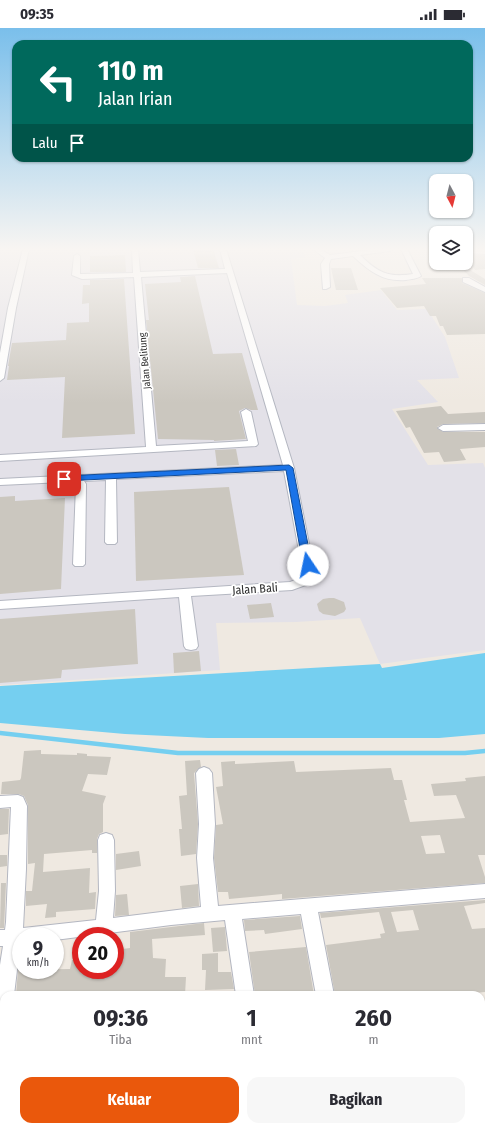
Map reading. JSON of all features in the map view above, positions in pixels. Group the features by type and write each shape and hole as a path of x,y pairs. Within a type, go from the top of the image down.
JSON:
{"street":[{"path":"0,378 11,300"},
{"name":"Jalan Belitung","path":"139,300 152,449"},
{"name":"Jalan Bali","path":"0,605 292,586 310,579 289,468 238,300"},
{"path":"0,458 253,444 246,412"},
{"path":"443,428 485,427"},
{"path":"0,482 289,468"},
{"path":"111,476 111,542"},
{"path":"0,486 78,482 81,484 79,564"},
{"path":"185,594 191,646"},
{"path":"204,773 207,824 205,858 210,914"},
{"path":"0,802 18,801 19,806 18,869 7,937 5,991"},
{"path":"104,926 107,891 106,840"},
{"path":"7,937 210,914 485,891"},
{"path":"308,905 323,991"},
{"path":"232,912 244,991"}],"shaded area":[{"path":"0,300 296,300 297,305 325,306 348,303 347,300 389,300 397,310 427,309 445,337 459,378 417,380 438,402 392,409 428,465 483,463 485,468 485,650 380,664 360,618 296,622 216,623 220,670 0,685"}],"water":[{"path":"485,653 485,734 439,738 208,738 125,734 0,723 0,686 380,664 382,668"}],"building":[{"path":"82,300 126,300 135,434 62,438 65,377 7,380 12,343 66,340 67,323 89,322 89,303 82,304"},
{"path":"147,300 201,300 213,354 242,353 258,410 245,408 239,411 246,439 214,441 158,439 146,320 149,320"},
{"path":"391,300 485,300 485,334 447,335 443,326 440,326 436,316 430,316 424,306 397,308"},
{"path":"441,406 448,414 485,412 485,423 443,424 437,427 443,432 485,432 485,447 460,449 466,460 457,461 444,462 439,452 424,453 410,427 406,428 396,411"},
{"path":"236,449 239,465 217,466 215,450"},
{"path":"229,487 244,575 136,581 134,492"},
{"path":"15,496 15,501 65,498 61,589 0,594 0,497"},
{"path":"334,598 344,602 346,609 344,612 335,616 323,614 319,611 317,604 323,599"},
{"path":"271,603 274,617 250,619 247,605"},
{"path":"135,609 138,664 62,670 61,678 0,683 0,619"},
{"path":"199,651 201,671 174,673 173,653"},
{"path":"41,750 41,754 77,755 77,753 87,754 87,756 111,757 107,775 88,774 82,791 106,796 103,804 103,832 99,834 97,839 97,853 92,853 92,850 44,854 43,872 90,868 89,893 96,892 95,909 56,912 56,917 45,918 47,904 26,906 26,891 32,891 35,863 28,864 28,805 24,796 19,794 1,794 2,782 20,780 24,751"},
{"path":"200,760 201,767 194,773 198,824 196,854 181,856 179,829 182,829 179,796 187,795 185,761"},
{"path":"235,761 235,764 294,761 296,772 391,768 394,780 402,780 407,800 404,800 410,822 465,818 456,795 434,796 431,784 466,781 465,778 485,776 485,855 478,855 485,877 485,883 282,899 282,894 229,899 228,892 218,892 214,858 216,825 223,824 216,787 223,786 221,762","holes":["440,835 445,853 426,854 421,836"]},
{"path":"0,809 9,809 8,834 0,835"},
{"path":"139,851 141,866 116,870 116,854"},
{"path":"0,855 7,855 7,866 0,867"},
{"path":"1,883 6,883 4,928 0,928"},
{"path":"198,884 199,906 182,908 180,886"},
{"path":"127,894 129,915 115,916 116,895"},
{"path":"485,900 485,903 464,906 472,929 485,928 485,991 334,991 326,945 381,938 380,934 385,933 379,912 321,918 320,913","holes":["413,910 419,930 397,932 391,912"]},
{"path":"300,916 302,929 265,934 264,930 245,931 244,920"},
{"path":"204,923 205,935 152,939 153,958 166,959 165,977 186,977 185,991 16,991 17,979 64,979 64,969 70,969 72,960 72,979 124,979 124,949 130,948 130,932"},
{"path":"225,927 227,951 213,952 211,928"},
{"path":"306,947 313,991 254,991 249,952"},
{"path":"218,953 218,972 231,972 234,989 205,990 206,970 202,970 202,954"}],"waterway":[{"path":"0,733 178,753 465,753 485,751"}],"route":[{"path":"64,479 289,468 308,565"}]}
